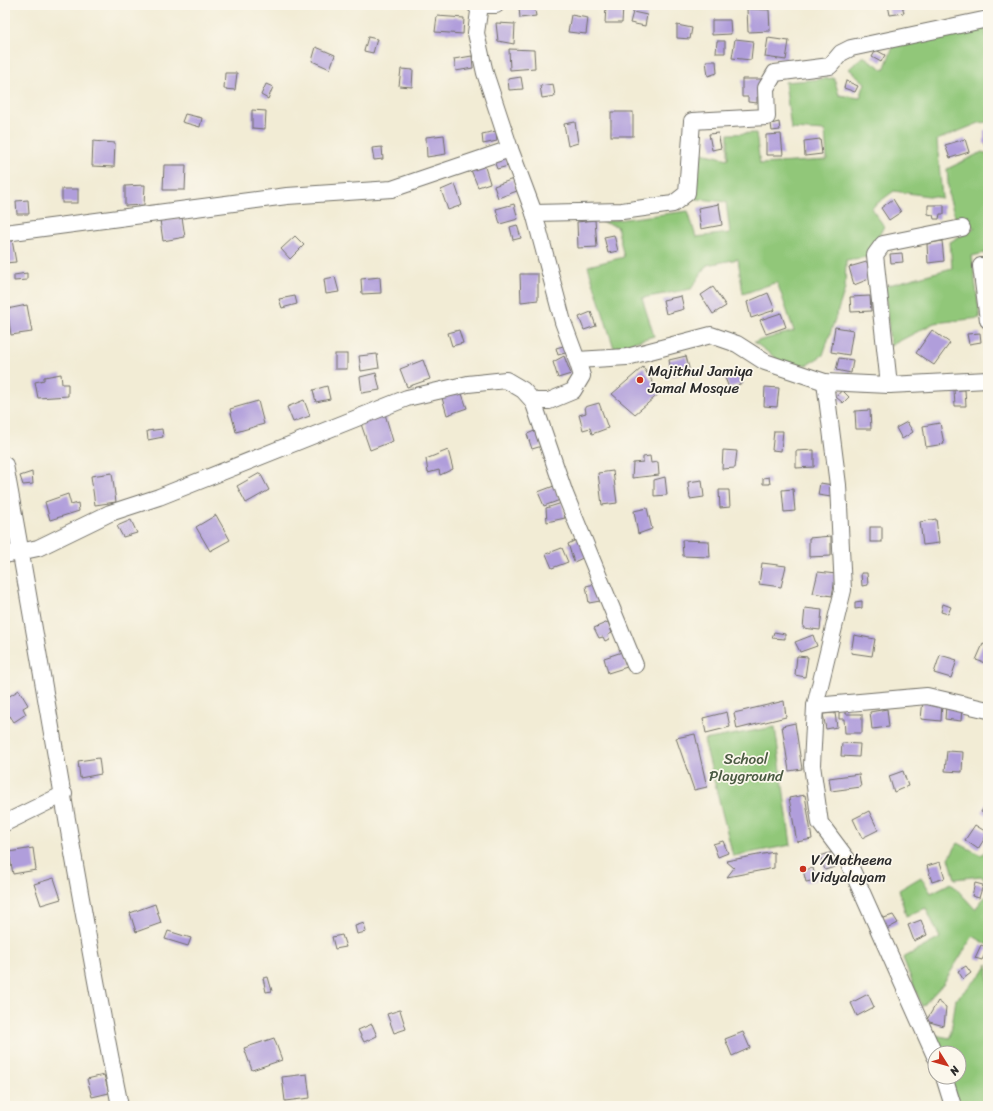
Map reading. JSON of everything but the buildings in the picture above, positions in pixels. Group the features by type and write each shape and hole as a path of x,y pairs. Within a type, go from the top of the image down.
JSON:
{"street":[{"path":"483,5 476,33 485,74 510,149 534,213 563,322 582,376 573,391 549,401 534,401"},
{"path":"534,213 622,211 673,204 687,193 692,121 767,118 766,88 775,73 830,66 841,53 851,48 988,19"},
{"path":"5,233 287,196 392,189 510,149"},
{"path":"889,385 875,255 883,244 962,228"},
{"path":"981,266 988,320"},
{"path":"577,360 627,357 712,335 737,344 765,362 825,382 889,385 988,380"},
{"path":"5,555 38,548 110,513 159,497 407,398 468,384 506,380 523,390 534,401 564,494 635,665"},
{"path":"825,382 838,485 843,590 815,706 812,765 820,823 847,859 930,1045"},
{"path":"5,465 64,794 95,981 120,1106"},
{"path":"815,706 927,696 988,710"},
{"path":"5,823 64,794"},
{"path":"946,1085 953,1106"}],"green space":[{"path":"984,24 988,42 988,122 979,123 937,140 942,198 894,191 871,208 884,226 868,257 846,260 845,289 823,355 807,365 781,362 754,342 794,331 777,282 743,294 738,259 707,265 691,289 642,298 654,336 614,348 588,266 624,257 617,226 601,222 688,211 696,237 730,233 726,202 690,198 702,153 728,159 728,134 756,133 760,164 827,160 825,131 791,129 785,82 834,78 839,95 860,98 865,83 849,69 863,56 884,70 893,46"},
{"path":"982,152 988,154 988,262 985,253 972,256 980,318 934,323 890,346 885,286 952,268 950,242 975,228 955,216 949,197 947,169"},
{"name":"School Playground","path":"775,727 791,845 733,856 704,740"},
{"path":"958,843 981,855 988,849 988,883 981,876 955,879 949,858"},
{"path":"921,877 931,893 951,883 975,909 988,893 988,945 973,936 943,984 922,1007 903,958 940,938 926,908 906,916 899,890"},
{"path":"988,964 988,1106 959,1106 952,1085 967,1085 967,1045 934,1045 929,1034 950,1038 956,999 982,974"}],"place":[{"name":"Majithul Jamiya Jamal Mosque","path":"640,380"},
{"name":"V/Matheena Vidyalayam","path":"803,869"}]}
